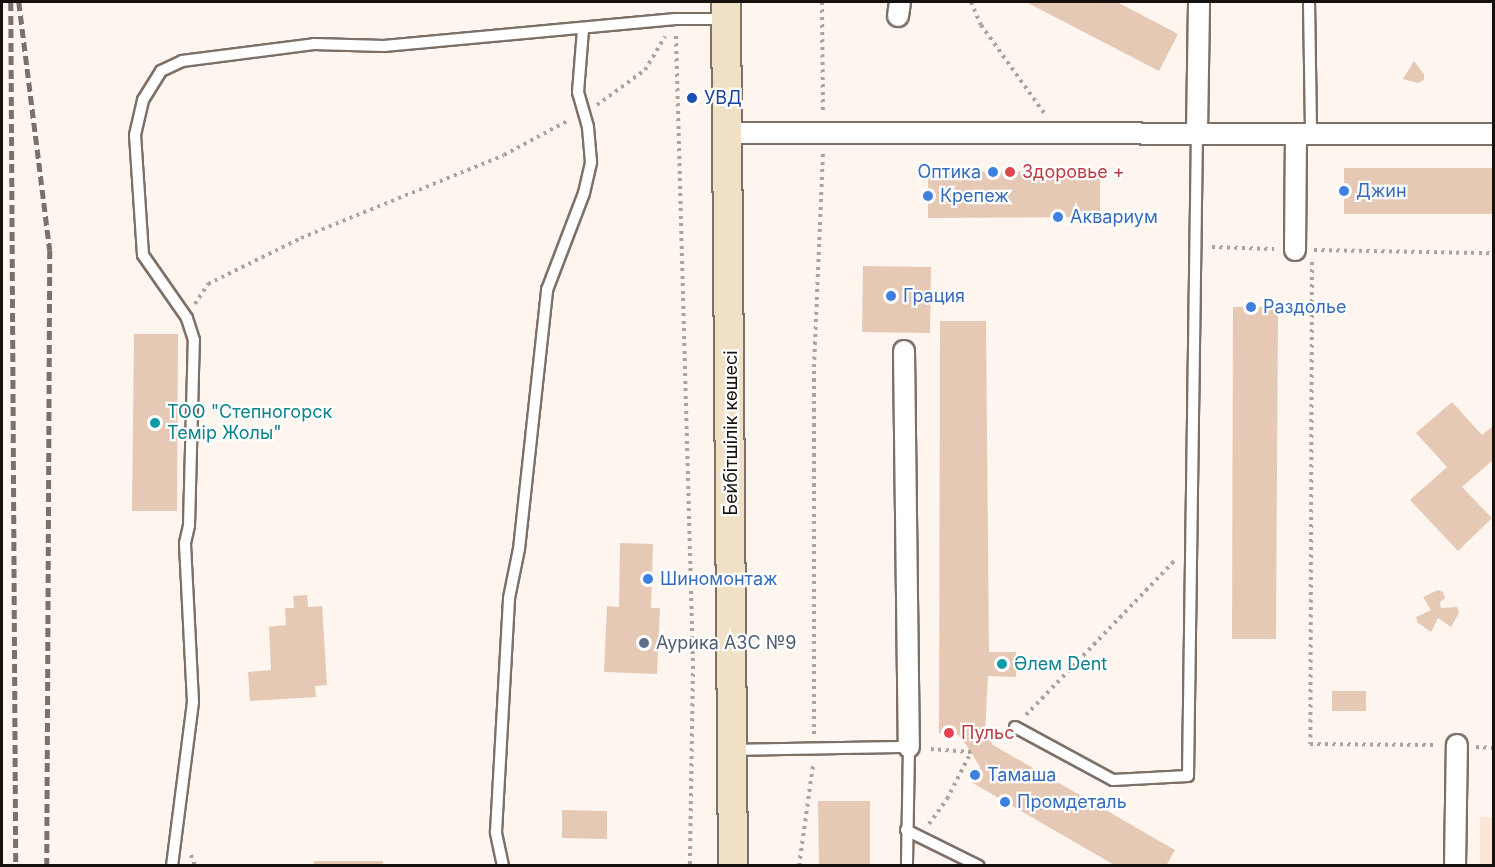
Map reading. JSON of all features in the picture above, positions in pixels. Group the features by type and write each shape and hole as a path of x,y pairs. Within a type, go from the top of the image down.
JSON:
{"street":[{"path":"1196,3 1197,132"},
{"name":"Бейбітшілік көшесі","path":"726,10 729,132 733,866"},
{"path":"729,132 1494,134"},
{"path":"1303,250 1304,134"},
{"path":"904,351 909,747"},
{"path":"1455,866 1457,746"}],"lane":[{"path":"1304,134 1309,2"},
{"path":"172,866 193,702 185,543 189,525 194,340 187,318 143,255 135,135 143,100 161,71 182,60 314,44 384,46 583,30 676,19 726,10"},
{"path":"503,866 495,832 509,598 519,549 547,290 584,193 591,162 578,64 583,30"},
{"path":"1015,727 1113,780 1188,776 1198,246 1197,132"},
{"path":"732,750 909,747 907,866"},
{"path":"906,830 979,866"}],"path":[{"path":"799,866 814,750 817,503 814,368 823,134 822,2"},
{"path":"971,2 981,25 1056,133"},
{"path":"208,284 301,238 504,155 609,98 645,70 676,19"},
{"path":"676,19 693,666 690,866"},
{"path":"1198,246 1494,253"},
{"path":"1303,250 1310,744 1494,748"},
{"path":"989,740 1015,727 1193,541"},
{"path":"909,747 970,752 947,799 920,837"}],"shaded area":[{"path":"1480,817 1493,817 1493,865 1480,865"}],"building":[{"path":"1026,2 1117,2 1178,34 1159,71"},
{"path":"1414,61 1424,74 1424,80 1418,83 1403,79"},
{"path":"1344,168 1494,168 1494,214 1344,214"},
{"path":"1100,171 1100,217 928,218 928,172"},
{"path":"863,266 931,267 930,333 862,332"},
{"path":"1233,307 1278,307 1276,639 1232,639"},
{"path":"940,321 986,321 989,652 1016,652 1016,677 988,676 985,734 993,745 1175,850 1166,866 1116,866 971,782 980,767 971,752 959,735 939,733"},
{"name":"ТОО \"Степногорск Темiр Жолы\"","path":"134,334 178,334 177,511 132,511"},
{"path":"1452,402 1482,435 1494,425 1494,459 1462,487 1492,518 1458,551 1410,500 1447,467 1416,433"},
{"path":"620,543 653,544 651,608 660,608 657,674 604,672 607,606 619,607"},
{"path":"1438,590 1443,592 1445,598 1440,602 1441,608 1457,607 1459,613 1451,627 1438,618 1431,632 1418,623 1416,617 1431,610 1423,597"},
{"path":"307,595 308,607 322,606 327,685 315,686 316,697 250,701 248,672 271,670 269,627 286,625 285,608 294,608 293,596"},
{"path":"1332,691 1366,691 1366,711 1332,711"},
{"path":"818,801 870,801 870,866 819,866"},
{"path":"562,810 607,811 607,839 562,838"},
{"path":"314,861 383,861 383,866 314,866"}],"railway":[{"path":"11,2 16,866"},
{"path":"19,2 50,250 47,866"}],"place":[{"name":"УВД","path":"692,98"},
{"name":"Оптика","path":"993,172"},
{"name":"Здоровье +","path":"1010,172"},
{"name":"Джин","path":"1344,191"},
{"name":"Крепеж","path":"928,196"},
{"name":"Аквариум","path":"1058,217"},
{"name":"Грация","path":"891,296"},
{"name":"Раздолье","path":"1251,307"},
{"name":"ТОО \"Степногорск Темiр Жолы\"","path":"155,423"},
{"name":"Шиномонтаж","path":"648,579"},
{"name":"Аурика АЗС №9","path":"644,643"},
{"name":"Әлем Dent","path":"1002,664"},
{"name":"Пульс","path":"949,733"},
{"name":"Тамаша","path":"975,775"},
{"name":"Промдеталь","path":"1005,802"}]}
